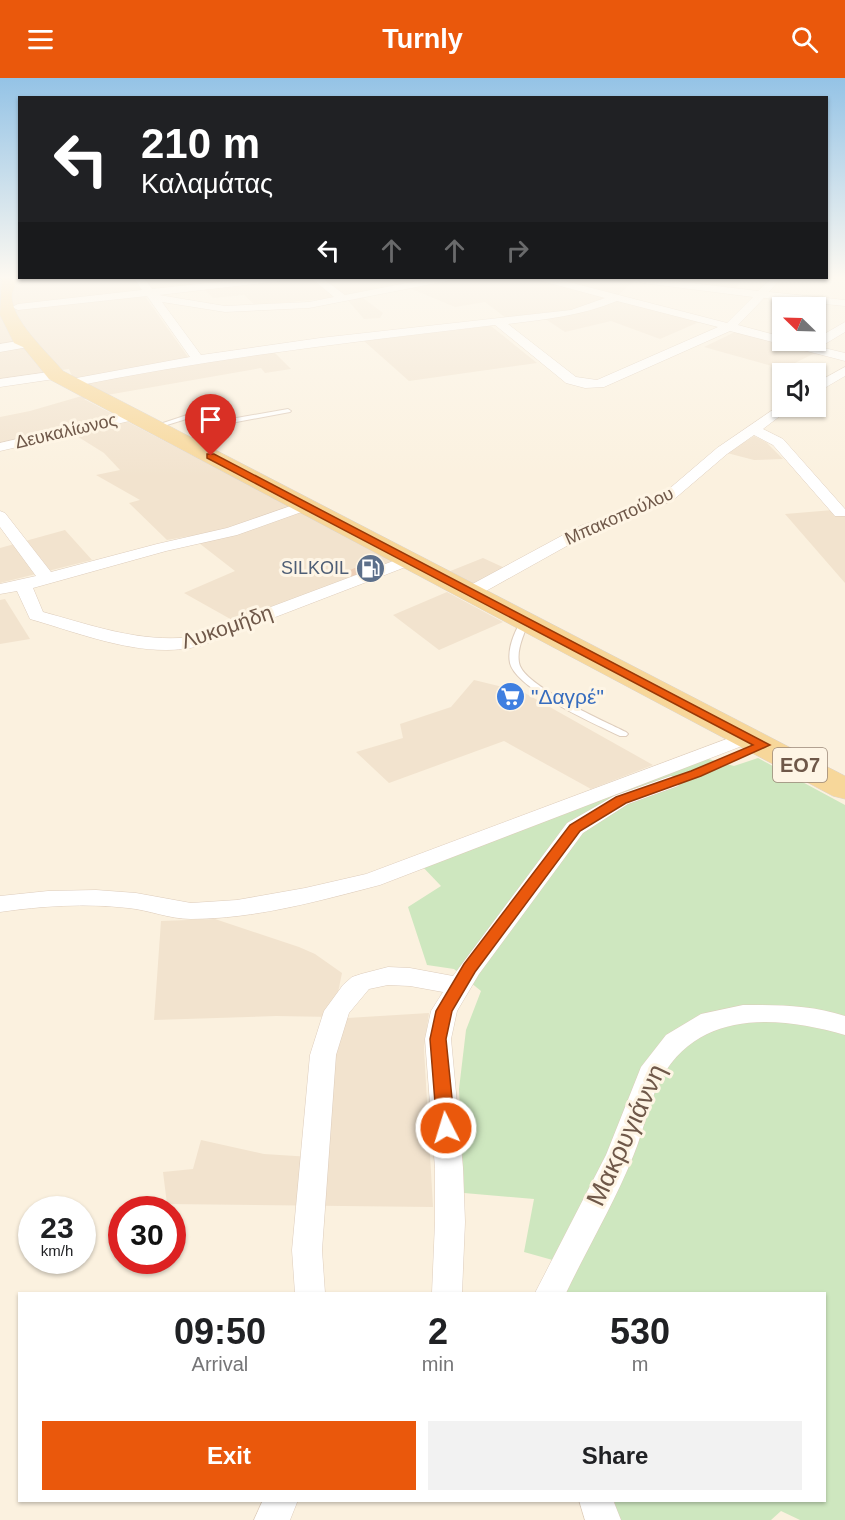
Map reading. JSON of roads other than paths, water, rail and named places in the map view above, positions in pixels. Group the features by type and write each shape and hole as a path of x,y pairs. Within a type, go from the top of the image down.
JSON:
{"main road":[{"name":"ΕΟ7","path":"30,343 63,379 845,789"}],"street":[{"path":"0,348 28,343"},
{"path":"189,343 198,359"},
{"path":"0,383 63,379 321,343"},
{"path":"524,343 571,380 593,385 691,343"},
{"path":"824,351 845,357"},
{"path":"826,383 845,371"},
{"name":"Μπακοπούλου","path":"471,592 584,530 667,498 717,455 772,416"},
{"name":"Δευκαλίωνος","path":"0,447 143,421"},
{"path":"753,429 778,442 840,513"},
{"path":"0,589 231,532 305,506"},
{"path":"0,516 47,579"},
{"name":"Λυκομήδη","path":"23,585 36,615 141,641 171,646 194,642 410,560"},
{"path":"0,904 98,898 144,902 176,910 212,910 320,893 372,880 755,741"},
{"path":"447,1292 450,1222 449,1168 438,1039 444,1011 458,986 517,903 575,828 621,800 696,773 755,741"},
{"path":"310,1292 307,1250 323,1055 337,1011 351,991 361,983 388,976 410,976 458,986"},
{"name":"Μακρυγιάννη","path":"551,1292 620,1155 650,1074 675,1042 710,1020 743,1014 794,1014 845,1026"},
{"path":"272,1520 280,1502"},
{"path":"597,1502 603,1520"}],"lane":[{"path":"143,421 196,414 231,421 288,411"},
{"path":"525,621 515,652 516,668 531,685 623,734"}],"place":[{"name":"SILKOIL","path":"370,568"},
{"name":"\"Δαγρέ\"","path":"510,697"}]}
